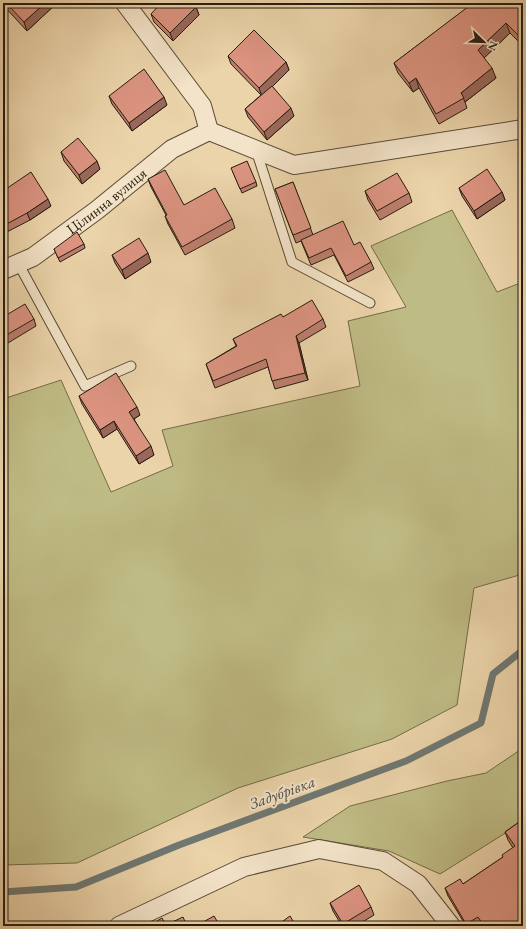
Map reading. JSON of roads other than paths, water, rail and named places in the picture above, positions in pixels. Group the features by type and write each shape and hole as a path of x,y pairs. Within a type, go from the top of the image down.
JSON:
{"street":[{"path":"125,3 202,106 209,131 294,165 523,129"},
{"name":"Цілинна вулиця","path":"10,266 33,257 98,210 172,149 209,131"},
{"path":"119,926 244,867 319,849 383,861 418,884 451,926"}],"lane":[{"path":"256,150 292,262 370,303"},
{"path":"10,266 85,386 131,366"}],"waterway":[{"name":"Задубрівка","path":"3,892 76,887 179,845 406,761 481,723 493,674 523,650"}]}
